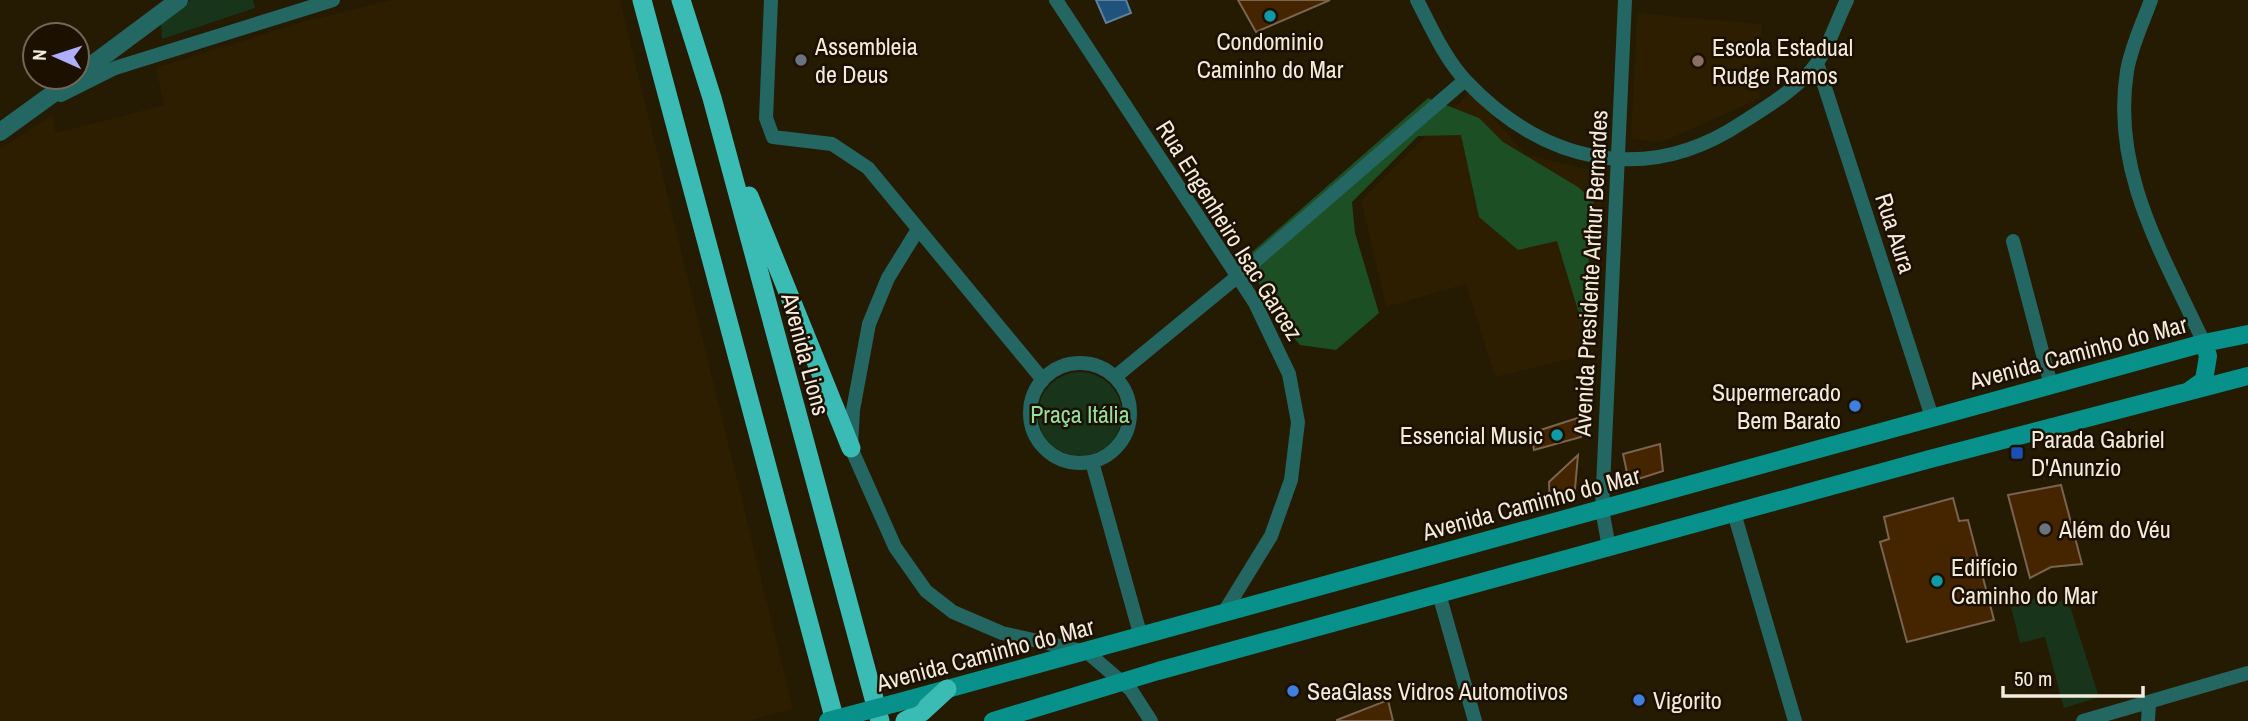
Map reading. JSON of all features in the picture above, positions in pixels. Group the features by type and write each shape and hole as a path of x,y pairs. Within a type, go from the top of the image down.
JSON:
{"highway":[{"path":"642,0 835,721"},
{"name":"Avenida Lions","path":"681,0 712,98 880,721"},
{"path":"712,98 850,448"},
{"path":"905,721 922,712 947,689"}],"main road":[{"name":"Avenida Caminho do Mar","path":"828,721 1087,652 1488,538 2204,343 2248,334"},
{"path":"2179,395 2204,380 2208,356 2204,343"},
{"path":"993,721 1122,682 1439,594 2248,376"}],"street":[{"path":"91,65 179,0"},
{"path":"33,108 115,68 334,0"},
{"path":"771,0 766,118 772,137 821,142 850,153 877,179 917,231 1043,380"},
{"name":"Rua Engenheiro Isac Garcez","path":"1056,0 1238,276 1283,357 1297,408 1298,436 1291,480 1271,536 1223,614"},
{"path":"1417,0 1465,80 1527,133 1561,149 1618,159 1646,160 1702,145 1776,100 1817,63 1847,0"},
{"name":"Avenida Presidente Arthur Bernardes","path":"1609,548 1602,509 1625,0"},
{"path":"2151,0 2127,68 2122,119 2127,161 2144,208 2204,343"},
{"name":"Rua Aura","path":"1817,63 1932,417"},
{"path":"1115,377 1238,276 1465,80"},
{"path":"0,132 56,91"},
{"path":"917,231 888,278 869,324 858,378 850,448 904,563 939,603 967,619 1002,633 1087,652 1141,702 1151,721"},
{"path":"2013,241 2051,385"},
{"path":"1070,364 1101,368 1115,377 1124,389 1129,403 1128,426 1118,446 1092,462 1061,459 1038,439 1032,425 1034,393 1043,380 1055,370 1070,364"},
{"path":"1092,462 1141,637"},
{"path":"1734,513 1795,721"},
{"path":"1439,594 1475,721"},
{"path":"2084,721 2248,673"},
{"path":"2148,721 2149,704"}],"shaded area":[{"path":"392,0 620,0 793,709 748,721 0,721 0,149 52,115 56,133 164,105 156,68 302,22"},
{"name":"Escola Estadual Rudge Ramos","path":"1637,13 1762,24 1759,99 1669,139 1654,142 1631,139"},
{"path":"1471,91 1525,154 1603,173 1593,353 1495,377 1466,284 1386,307 1361,200"}],"green space":[{"path":"190,0 253,0 255,8 162,39 161,23"},
{"path":"1428,98 1479,118 1503,142 1578,187 1594,201 1583,327 1557,241 1518,250 1479,217 1461,135 1418,136 1352,202 1355,233 1379,313 1336,350 1300,345 1263,300 1252,252"},
{"name":"Praça Itália","path":"1080,372 1096,375 1110,384 1119,398 1122,414 1119,430 1110,444 1096,453 1080,456 1064,453 1050,444 1041,430 1038,414 1041,398 1050,384 1064,375"},
{"path":"2036,598 2038,604 2068,600 2099,697 2064,708 2045,637 2020,643 2011,607"}],"water":[{"path":"1096,0 1126,0 1131,13 1106,23"}],"building":[{"name":"Condominio Caminho do Mar","path":"1238,0 1330,0 1256,32"},
{"name":"Essencial Music","path":"1584,416 1581,437 1534,450 1531,433"},
{"path":"1660,444 1663,471 1629,482 1623,454"},
{"path":"1578,455 1574,500 1550,507 1549,482"},
{"name":"Além do Véu","path":"2061,485 2082,564 2051,567 2030,578 2008,495"},
{"name":"Edifício Caminho do Mar","path":"1953,498 1959,521 1968,520 1994,620 1907,642 1880,542 1889,539 1884,517"},
{"path":"1388,700 1393,721 1337,721 1337,720"}],"place":[{"name":"Condominio Caminho do Mar","path":"1270,16"},
{"name":"Assembleia de Deus","path":"801,60"},
{"name":"Escola Estadual Rudge Ramos","path":"1698,61"},
{"name":"Supermercado Bem Barato","path":"1855,406"},
{"name":"Essencial Music","path":"1557,435"},
{"name":"Parada Gabriel D'Anunzio","path":"2017,453"},
{"name":"Além do Véu","path":"2045,529"},
{"name":"Edifício Caminho do Mar","path":"1937,581"},
{"name":"SeaGlass Vidros Automotivos","path":"1293,691"},
{"name":"Vigorito","path":"1639,700"}]}
